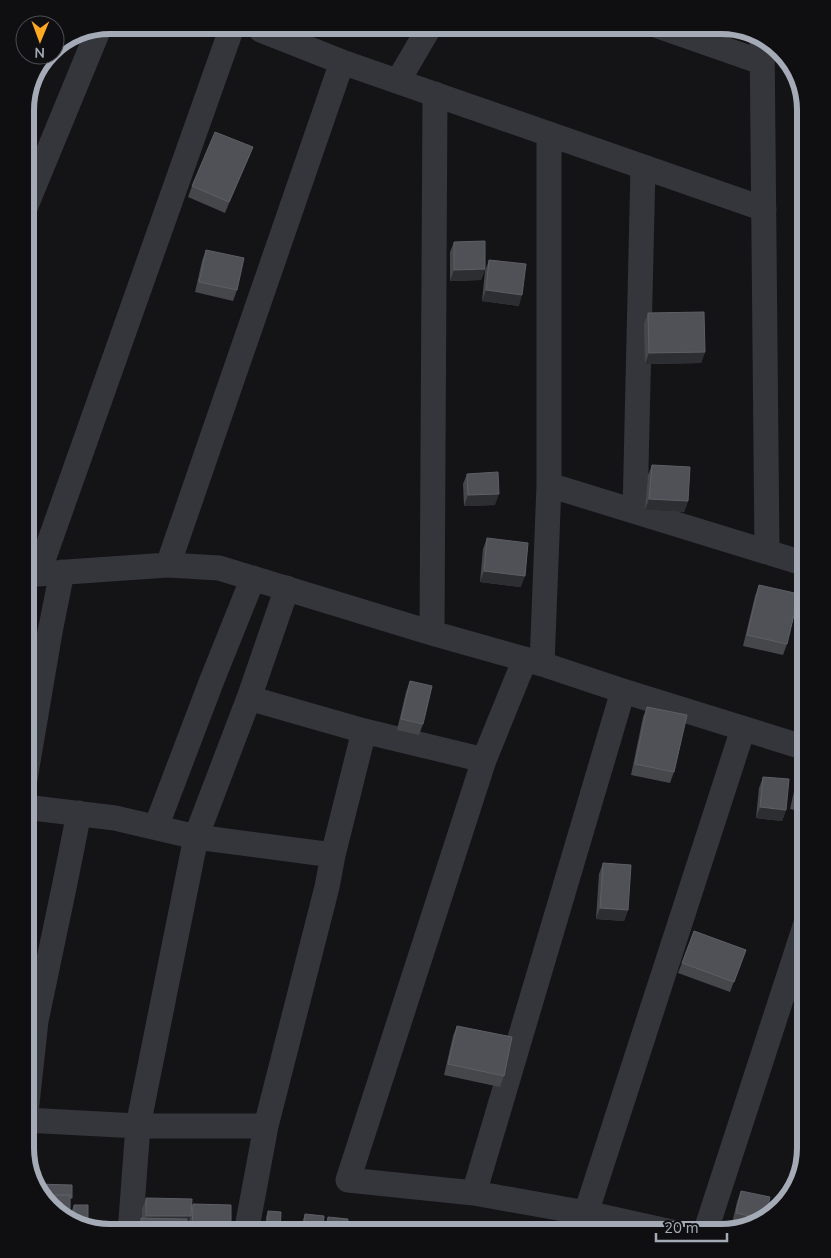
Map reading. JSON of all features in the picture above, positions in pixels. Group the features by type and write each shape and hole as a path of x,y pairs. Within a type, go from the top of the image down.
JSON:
{"street":[{"path":"34,565 230,34"},
{"path":"271,34 342,62 764,209"},
{"path":"398,81 425,34"},
{"path":"681,34 761,62"},
{"path":"34,186 96,35"},
{"path":"762,46 767,552"},
{"path":"168,565 342,62"},
{"path":"432,633 435,94"},
{"path":"549,134 549,485 533,662 484,760 348,1180 474,1193 636,1224"},
{"path":"635,511 643,167"},
{"path":"549,485 797,561"},
{"path":"34,573 168,565 219,568 533,662 623,692 797,745"},
{"path":"34,726 62,572"},
{"path":"156,827 253,578"},
{"path":"131,1224 138,1126 196,837 249,698 287,588"},
{"path":"474,1193 623,692"},
{"path":"249,698 364,731 484,760"},
{"path":"586,1213 743,729"},
{"path":"248,1224 266,1126 327,887 333,855 364,731"},
{"path":"34,808 115,818 196,837 333,855"},
{"path":"34,1039 36,1021 78,813"},
{"path":"708,1224 797,951"},
{"path":"34,1121 138,1126 266,1126"}],"building":[{"path":"215,132 253,147 229,202 192,186"},
{"path":"485,241 485,269 454,270 454,242"},
{"path":"206,250 244,258 237,290 199,282"},
{"path":"489,260 526,264 522,295 486,290"},
{"path":"704,312 705,352 649,353 648,313"},
{"path":"652,465 690,467 688,501 649,499"},
{"path":"498,472 499,494 468,495 467,474"},
{"path":"487,538 528,543 525,576 484,571"},
{"path":"759,585 797,594 797,602 787,644 747,635"},
{"path":"410,681 432,686 423,724 401,719"},
{"path":"647,707 687,715 674,772 635,764"},
{"path":"763,777 789,779 786,810 760,807"},
{"path":"797,785 797,799 794,798"},
{"path":"603,863 631,865 628,910 600,908"},
{"path":"694,931 746,950 734,982 682,963"},
{"path":"457,1026 512,1037 504,1076 448,1064"},
{"path":"43,1184 72,1185 72,1198 70,1198 70,1195 51,1195"},
{"path":"741,1191 770,1197 768,1208 759,1214 753,1217 736,1213"},
{"path":"51,1195 70,1195 70,1212 56,1202"},
{"path":"146,1198 192,1199 191,1216 146,1216"},
{"path":"193,1204 231,1205 231,1224 192,1224"},
{"path":"74,1205 88,1205 88,1218 74,1215"},
{"path":"268,1211 281,1212 280,1224 267,1224"},
{"path":"305,1214 324,1216 324,1224 304,1224"},
{"path":"328,1217 348,1219 348,1224 327,1224"},
{"path":"141,1218 187,1219 187,1224 141,1224"},
{"path":"286,1222 299,1223 299,1224 286,1224"}]}
